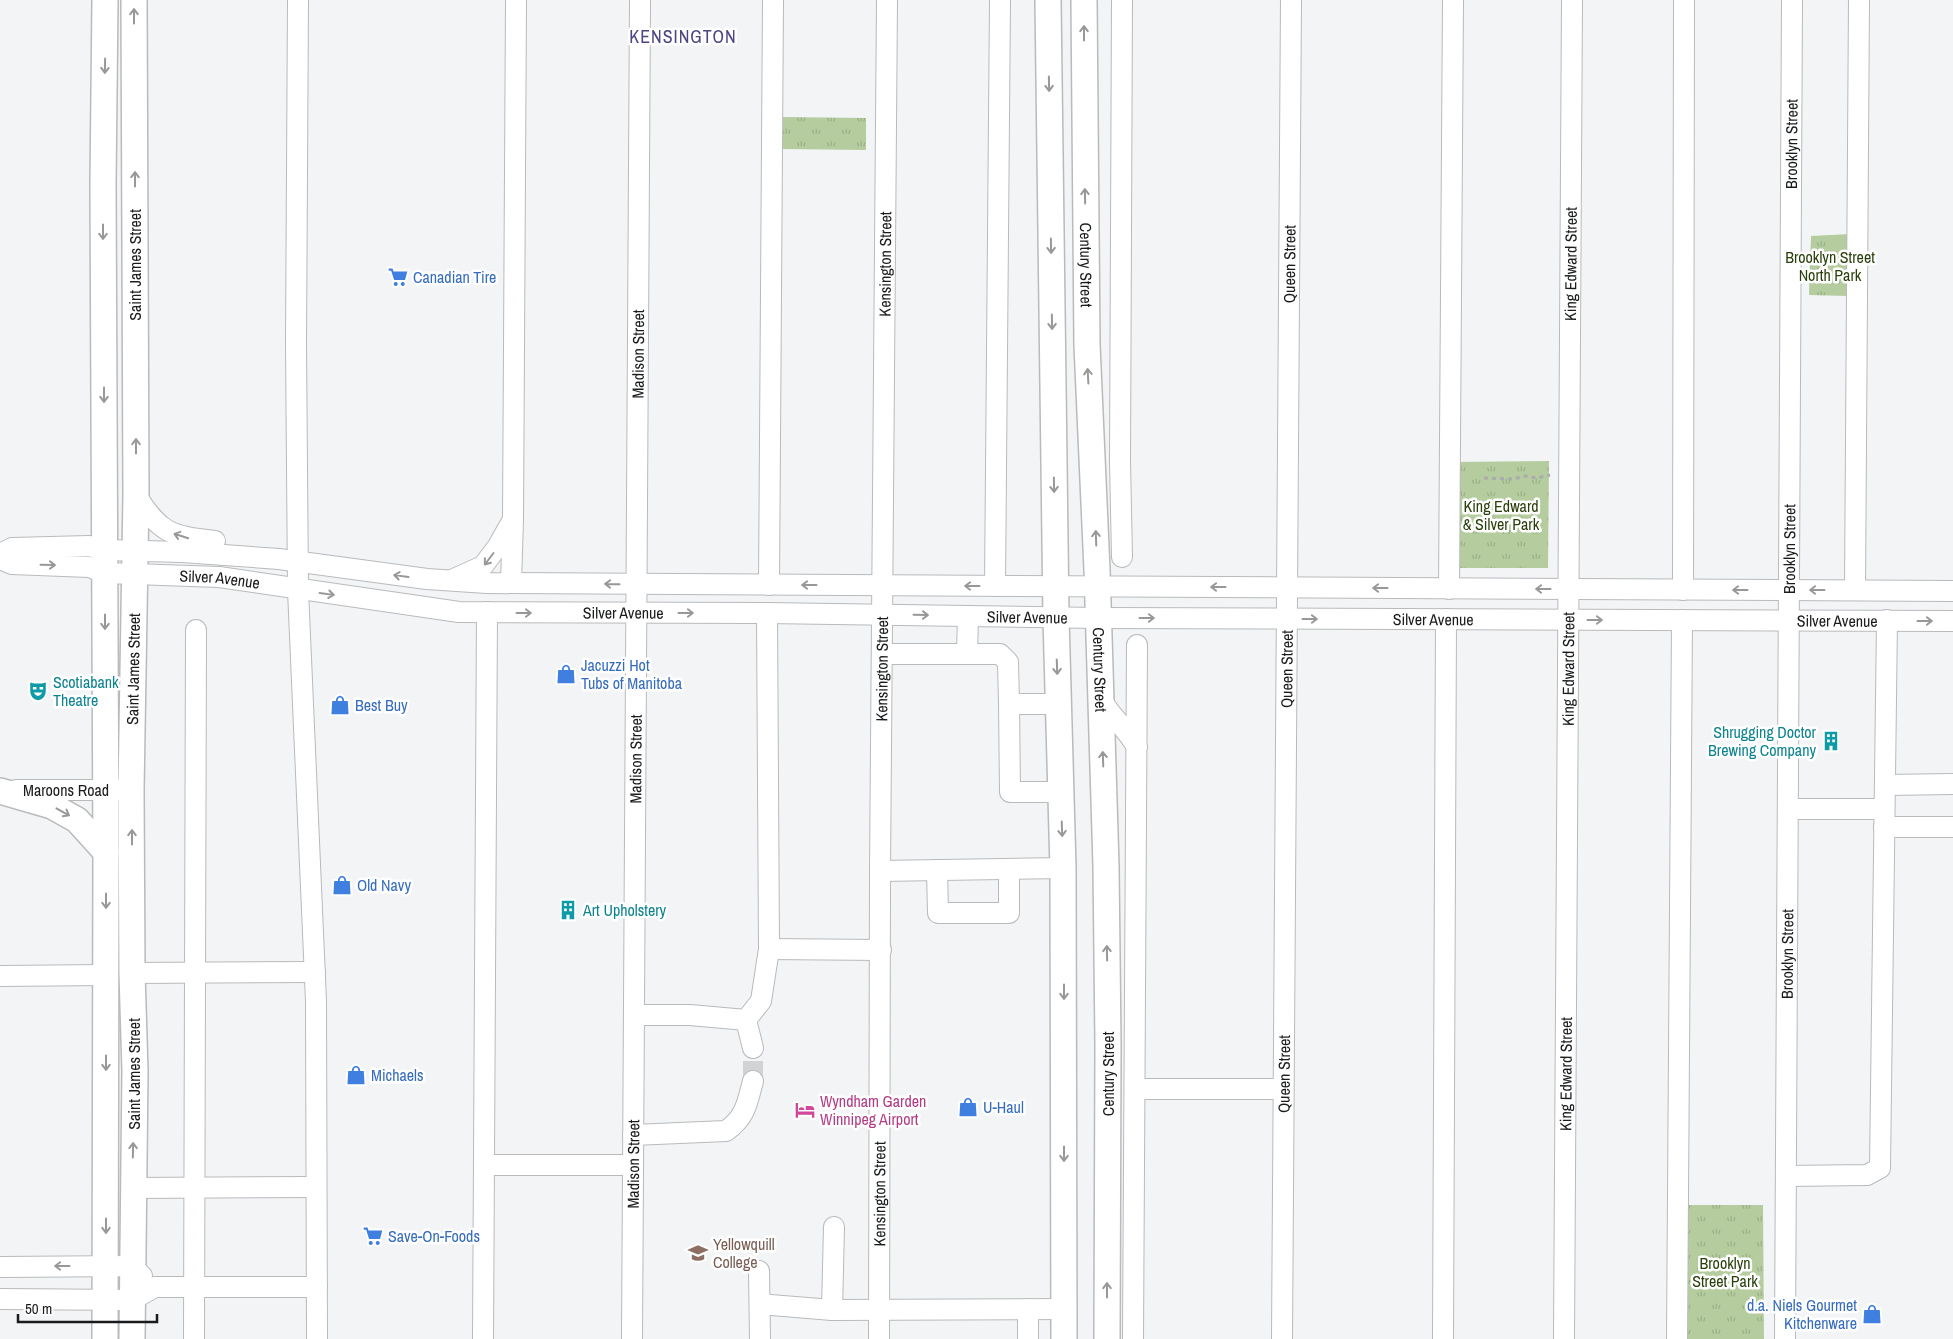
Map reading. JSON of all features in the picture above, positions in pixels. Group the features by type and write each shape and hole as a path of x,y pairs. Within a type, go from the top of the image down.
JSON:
{"main road":[{"name":"Saint James Street","path":"105,0 103,184 106,1339"},
{"name":"Saint James Street","path":"132,1339 135,1071 132,973 131,790 136,495 134,0"},
{"path":"1048,0 1056,618 1063,868 1064,1339"},
{"name":"Century Street","path":"1084,0 1087,345 1098,587 1106,866 1108,1036 1107,1339"},
{"path":"0,791 52,806 77,820 106,852"}],"street":[{"path":"298,0 296,317 288,560 298,590 315,972 317,1339"},
{"path":"511,583 516,0"},
{"name":"Madison Street","path":"632,1339 640,0"},
{"path":"769,585 773,0"},
{"name":"Kensington Street","path":"879,1339 880,871 887,0"},
{"path":"995,586 1000,0"},
{"path":"1122,0 1120,462 1122,557"},
{"name":"Queen Street","path":"1282,1339 1291,0"},
{"path":"1449,588 1453,0"},
{"name":"King Edward Street","path":"1564,1339 1572,0"},
{"path":"1683,590 1684,0"},
{"name":"Brooklyn Street","path":"1785,1339 1792,0"},
{"path":"1855,590 1860,0"},
{"path":"1094,507 1116,477 1120,462"},
{"path":"136,495 155,523 170,532 188,538 238,543 288,560"},
{"path":"450,581 483,566 498,546 513,520"},
{"path":"0,554 12,548 89,546 105,561 89,567 12,564 0,559"},
{"name":"Silver Avenue","path":"135,562 182,552 288,560 450,581 511,583 1953,591"},
{"name":"Silver Avenue","path":"105,561 135,562 298,590 459,612 767,613 1056,618 1953,621"},
{"path":"483,1339 487,612"},
{"path":"746,1020 761,1001 769,949 767,613"},
{"path":"967,653 968,616"},
{"path":"1443,1339 1446,619"},
{"path":"1677,1339 1682,620"},
{"path":"1786,1176 1867,1175 1880,1168 1887,620"},
{"path":"194,1339 196,630"},
{"path":"1133,1339 1137,645"},
{"path":"883,654 1000,654 1008,662 1010,792 1061,792"},
{"path":"1101,699 1112,717 1123,726 1137,747"},
{"path":"1009,704 1058,704"},
{"path":"1885,785 1953,784"},
{"name":"Maroons Road","path":"0,791 131,790"},
{"path":"1788,809 1953,827"},
{"path":"880,871 1063,868"},
{"path":"937,870 938,913 1009,913 1009,869"},
{"path":"769,949 881,950"},
{"path":"132,973 315,972"},
{"path":"0,976 106,975"},
{"path":"634,1016 690,1015 746,1020"},
{"path":"746,1020 753,1048"},
{"path":"634,1135 726,1131 744,1115 753,1081"},
{"path":"1135,1089 1283,1090"},
{"path":"484,1164 633,1165"},
{"path":"133,1188 316,1187"},
{"path":"832,1310 834,1227"},
{"path":"0,1266 132,1266 155,1287"},
{"path":"759,1270 760,1339"},
{"path":"0,1299 132,1300 155,1287 317,1287"},
{"path":"760,1304 832,1310 1064,1309"},
{"path":"1028,1309 1028,1339"}],"path":[{"path":"1484,478 1513,479 1526,476 1537,478 1552,475"}],"green space":[{"path":"783,117 866,118 866,150 782,149"},
{"name":"Brooklyn Street North Park","path":"1851,234 1849,296 1809,295 1811,236"},
{"name":"King Edward & Silver Park","path":"1549,461 1548,568 1453,568 1452,462"},
{"name":"Brooklyn Street Park","path":"1686,1205 1763,1205 1764,1339 1685,1339"}],"tunnel":[{"path":"753,1048 753,1081"}],"place":[{"name":"Canadian Tire","path":"398,277"},
{"name":"Jacuzzi Hot Tubs of Manitoba","path":"566,674"},
{"name":"Scotiabank Theatre","path":"38,691"},
{"name":"Best Buy","path":"340,705"},
{"name":"Shrugging Doctor Brewing Company","path":"1831,741"},
{"name":"Old Navy","path":"342,885"},
{"name":"Art Upholstery","path":"568,910"},
{"name":"Michaels","path":"356,1075"},
{"name":"U-Haul","path":"968,1107"},
{"name":"Wyndham Garden Winnipeg Airport","path":"805,1110"},
{"name":"Save-On-Foods","path":"373,1236"},
{"name":"Yellowquill College","path":"698,1253"},
{"name":"d.a. Niels Gourmet Kitchenware","path":"1872,1314"}],"district":[{"name":"KENSINGTON","path":"683,36"}]}
